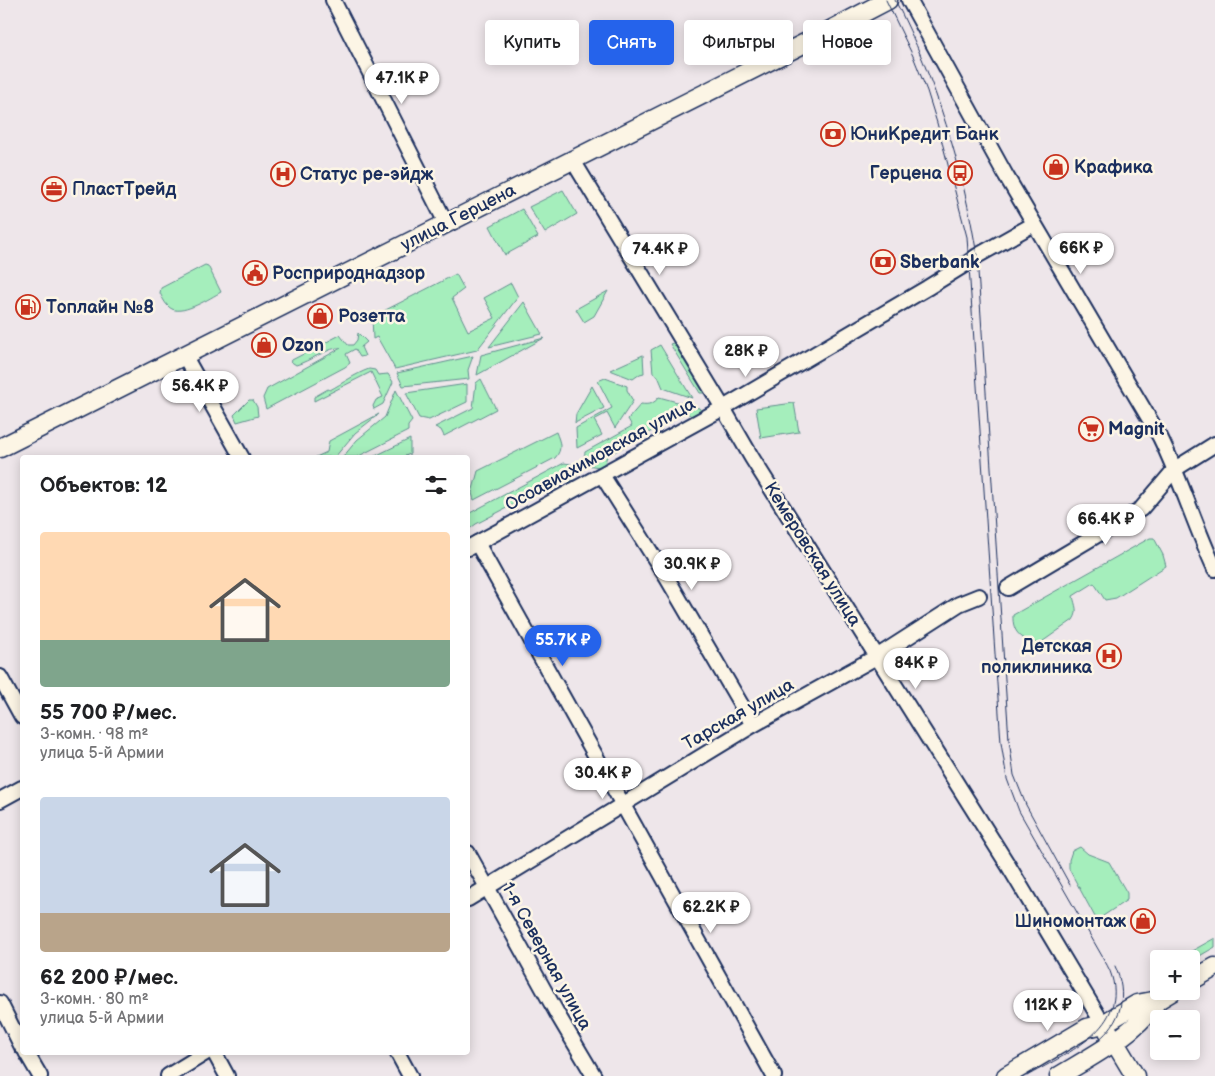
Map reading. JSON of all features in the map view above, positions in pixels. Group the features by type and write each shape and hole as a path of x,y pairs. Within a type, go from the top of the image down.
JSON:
{"main road":[{"name":"улица Герцена","path":"0,448 572,159 805,44 888,0"},
{"path":"1200,975 1215,966"},
{"path":"1006,1076 1087,1028 1104,1024 1138,1004 1152,1000"},
{"path":"1059,1076 1101,1051 1149,1014 1162,1000"},
{"path":"1104,1024 1135,1076"}],"street":[{"path":"333,0 446,223"},
{"path":"910,0 1005,174 1160,437 1176,469 1215,569"},
{"name":"Кемеровская улица","path":"572,159 752,458 878,656 1104,1024"},
{"name":"Осоавиахимовская улица","path":"472,546 723,408 1034,224"},
{"path":"184,355 240,455"},
{"path":"1008,588 1141,509 1176,469 1215,444"},
{"path":"602,475 667,578 753,725"},
{"path":"472,546 623,805 774,1076"},
{"name":"Тарская улица","path":"470,898 753,725 878,656 959,604 978,596"},
{"path":"0,677 20,713"},
{"path":"0,800 20,789"},
{"name":"1-я Северная улица","path":"470,857 558,1016 594,1076"},
{"path":"0,1003 20,1043"},
{"path":"28,1055 40,1076"},
{"path":"168,1076 203,1055"},
{"path":"216,1055 227,1076"},
{"path":"399,1055 410,1076"}],"green space":[{"path":"563,190 577,214 545,233 529,207"},
{"path":"522,209 538,237 505,255 490,226"},
{"path":"205,265 208,266 221,292 190,308 177,310 170,308 160,293 161,288"},
{"path":"456,274 464,289 452,298 468,331 495,318 484,298 511,283 518,297 477,350 395,369 377,337 373,339 372,317"},
{"path":"608,291 594,316 584,322 576,309"},
{"path":"524,302 542,334 489,347"},
{"path":"358,333 367,342 361,347 365,356 360,357 355,349 346,354 350,363 345,367 266,409 263,398 267,389 341,348 331,349 296,365 290,361 340,335 348,345 353,345 357,340"},
{"path":"544,338 477,375 481,355"},
{"path":"670,344 676,344 710,393 700,393"},
{"path":"660,345 692,398 663,388 658,376 653,373 651,350"},
{"path":"643,355 644,373 633,379 610,370"},
{"path":"473,356 468,370 469,379 403,386 397,373"},
{"path":"369,369 375,370 378,375 388,374 393,382 383,404 374,409 373,406 376,400 383,397 371,372 314,401 314,397"},
{"path":"605,378 627,386 633,401 615,428 607,413 594,420 602,435 577,448 576,428 612,408 598,381"},
{"path":"481,379 496,409 444,436 441,430 435,427 473,408 476,383"},
{"path":"467,384 467,402 429,420 419,418 406,393"},
{"path":"592,386 604,408 575,423 576,414"},
{"path":"396,390 412,421 408,426 408,431 361,455 345,455 357,440 385,417"},
{"path":"659,397 699,408 703,413 694,418 686,412 607,456 605,463 599,467 587,465 584,459 585,452 632,426 628,419 641,404 651,404"},
{"path":"249,400 253,400 257,407 258,416 237,422 234,415"},
{"path":"794,403 799,432 761,438 756,408"},
{"path":"379,414 355,433 337,455 320,455 327,452 329,441"},
{"path":"556,432 560,448 555,458 474,500 472,493 478,471"},
{"path":"410,439 410,454 377,455"},
{"path":"564,463 571,464 576,468 577,475 569,482 562,479 470,528 470,513"},
{"path":"1150,538 1154,538 1163,555 1166,566 1116,598 1105,600 1094,583 1073,596 1076,611 1073,620 1039,644 1023,638 1016,631 1013,615"},
{"path":"1080,847 1088,854 1109,862 1127,893 1127,900 1100,918 1095,917 1069,869 1072,851"},
{"path":"1215,938 1215,947 1200,956 1200,950 1194,950"}],"tram line":[{"path":"886,0 913,56 927,91 967,237 1001,743 1007,779 1019,811 1109,968 1112,977 1114,996 1110,1012 1101,1026 1074,1049 1027,1076"},
{"path":"895,0 923,61 946,125 964,190 977,256 1009,740 1014,775 1026,805 1070,885"},
{"path":"1097,1041 1112,1025 1120,1007 1121,987 1115,966"}],"place":[{"name":"ЮниКредит Банк","path":"833,134"},
{"name":"Крафика","path":"1056,167"},
{"name":"Герцена","path":"960,173"},
{"name":"Статус ре-эйдж","path":"283,174"},
{"name":"ПластТрейд","path":"54,189"},
{"name":"Sberbank","path":"883,262"},
{"name":"Росприроднадзор","path":"255,273"},
{"name":"Топлайн №8","path":"28,307"},
{"name":"Розетта","path":"320,316"},
{"name":"Ozon","path":"264,345"},
{"name":"Magnit","path":"1091,429"},
{"name":"Детская поликлиника","path":"1109,656"},
{"name":"Шиномонтаж","path":"1143,921"}]}
